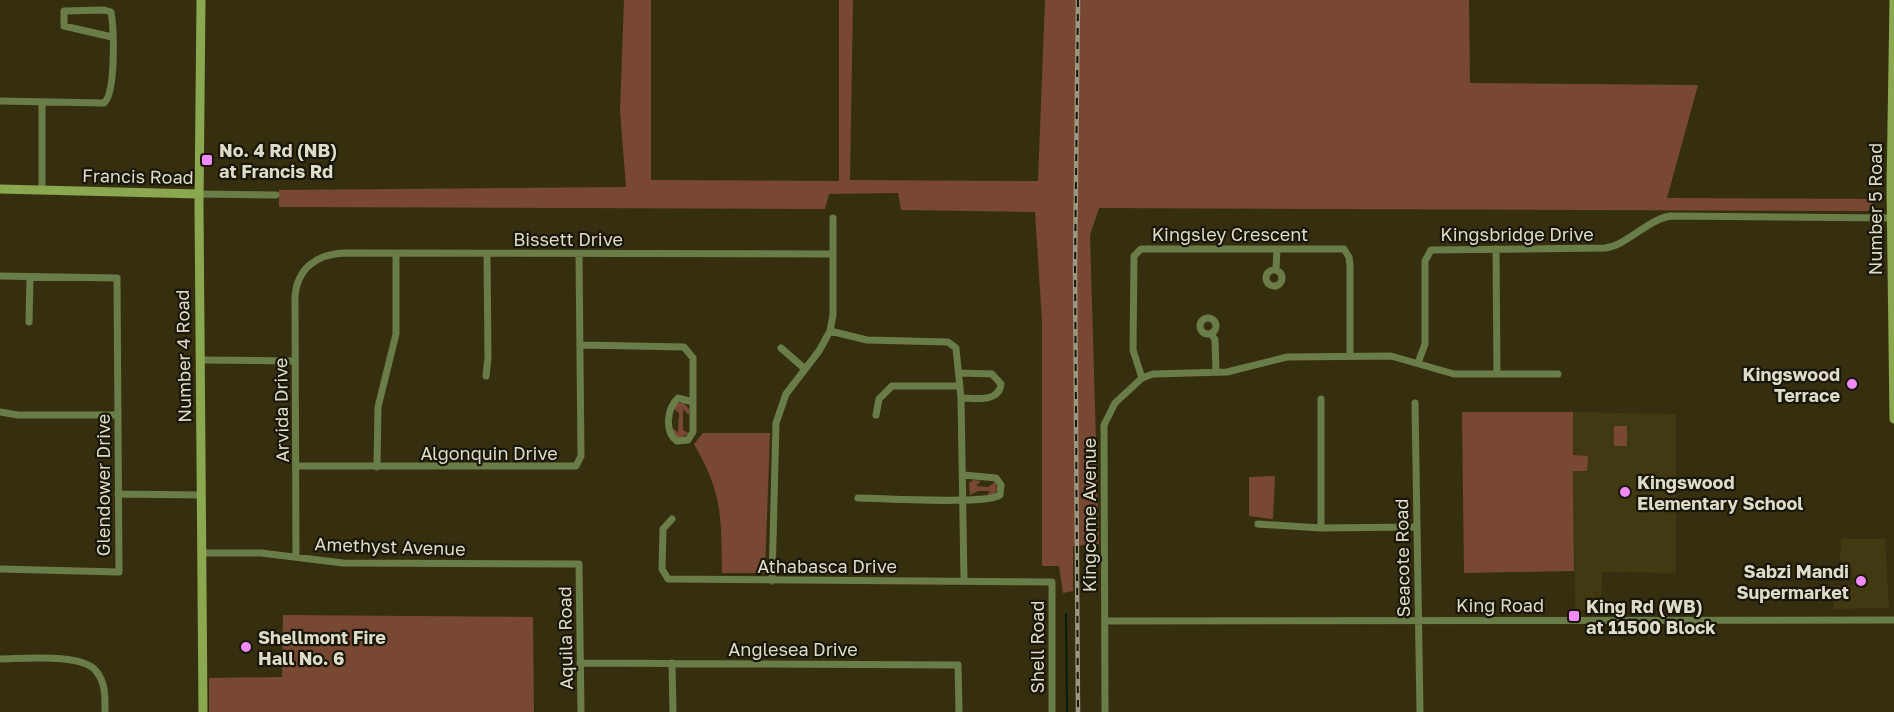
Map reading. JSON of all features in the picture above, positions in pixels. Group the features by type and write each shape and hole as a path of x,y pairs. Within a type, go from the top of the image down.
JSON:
{"main road":[{"name":"Number 4 Road","path":"201,0 199,194 203,712"},
{"name":"Number 5 Road","path":"1894,0 1891,218 1894,419"},
{"name":"Francis Road","path":"0,189 199,194"}],"street":[{"path":"0,101 100,105 108,100 112,90 112,37 110,11 64,11 63,26 112,37"},
{"path":"42,103 42,190"},
{"name":"Francis Road","path":"199,194 276,195"},
{"name":"Kingsbridge Drive","path":"1418,363 1425,344 1427,254 1431,250 1439,248 1611,247 1651,222 1670,216 1891,218"},
{"path":"772,580 777,423 786,394 819,351 830,331 833,315 833,218"},
{"name":"Kingsley Crescent","path":"1142,378 1134,360 1133,350 1133,265 1136,252 1146,249 1337,249 1347,252 1350,265 1350,356"},
{"path":"1276,270 1277,249"},
{"path":"1496,249 1497,374"},
{"name":"Bissett Drive","path":"307,266 319,258 334,254 832,254"},
{"path":"377,467 378,407 396,334 396,254"},
{"path":"486,376 488,358 487,254"},
{"name":"Algonquin Drive","path":"296,466 576,466 581,456 579,254"},
{"name":"Arvida Drive","path":"296,557 296,288 307,266"},
{"path":"0,276 30,277 29,322"},
{"name":"Glendower Drive","path":"0,569 119,572 117,278 30,277"},
{"path":"830,331 867,340 948,342 955,346 958,353 961,398 964,581"},
{"path":"1211,333 1215,340 1216,372"},
{"path":"581,345 684,347 693,358 693,402 693,434 686,442 677,441 669,429 670,409 678,398 693,402"},
{"path":"781,348 805,369"},
{"path":"1142,378 1167,373 1239,370 1259,362 1287,357 1350,356 1391,356 1454,374 1558,374"},
{"path":"200,360 295,361"},
{"path":"960,373 992,374 1001,384 1000,392 994,397 961,398"},
{"name":"Kingcome Avenue","path":"1105,621 1104,425 1115,403 1142,378"},
{"path":"876,415 879,399 892,386 960,386"},
{"path":"1321,399 1321,528"},
{"name":"Seacote Road","path":"1415,403 1415,527 1420,712"},
{"path":"0,412 18,415 118,415"},
{"path":"858,498 994,500 1000,495 999,480 992,476 963,475"},
{"path":"118,494 201,495"},
{"name":"Athabasca Drive","path":"672,519 663,529 662,568 668,579 1052,582"},
{"path":"1258,524 1321,528 1415,527"},
{"name":"Amethyst Avenue","path":"201,553 261,553 352,564 579,564"},
{"name":"Aquila Road","path":"579,564 581,712"},
{"name":"Shell Road","path":"1052,582 1052,712"},
{"name":"King Road","path":"1105,621 1894,620"},
{"path":"1105,621 1105,712"},
{"path":"0,659 68,660 86,663 97,672 101,681 105,712"},
{"name":"Anglesea Drive","path":"580,663 958,665 958,712"},
{"path":"672,663 673,712"}],"shaded area":[{"path":"624,0 651,0 651,180 839,181 839,0 853,0 850,180 1038,181 1045,0 1469,0 1470,83 1698,85 1667,198 1875,199 1868,211 1099,208 1090,235 1099,544 1073,546 1073,591 1063,593 1059,566 1042,566 1042,321 1035,212 901,210 898,193 829,194 825,209 279,207 279,190 626,187 620,111"},
{"path":"677,403 684,403 689,409 689,415 683,409 683,430 689,433 680,439 675,436 672,428 678,432 679,413 673,408"},
{"path":"1462,412 1573,412 1573,455 1588,456 1587,471 1573,471 1574,571 1464,573"},
{"name":"Kingswood Elementary School","path":"1573,412 1676,414 1676,573 1602,572 1601,612 1575,611"},
{"path":"1614,426 1627,426 1627,446 1614,446"},
{"path":"703,433 770,433 765,573 722,573 720,521 715,492 694,444"},
{"path":"1275,476 1273,519 1249,516 1249,477"},
{"path":"973,480 981,481 976,486 988,487 995,482 997,488 995,494 986,497 990,491 978,491 970,495 969,483"},
{"path":"1841,539 1885,539 1889,608 1834,609 1833,586 1853,585 1852,570 1840,560"},
{"path":"283,615 533,617 534,712 209,712 209,678 282,677"}],"waterway":[{"path":"1066,614 1067,712"}],"railway":[{"path":"1078,0 1075,268 1078,712"}],"place":[{"name":"No. 4 Rd (NB) at Francis Rd","path":"207,160"},
{"name":"Kingswood Terrace","path":"1852,384"},
{"name":"Kingswood Elementary School","path":"1625,492"},
{"name":"Sabzi Mandi Supermarket","path":"1861,581"},
{"name":"King Rd (WB) at 11500 Block","path":"1574,616"},
{"name":"Shellmont Fire Hall No. 6","path":"246,647"}]}
